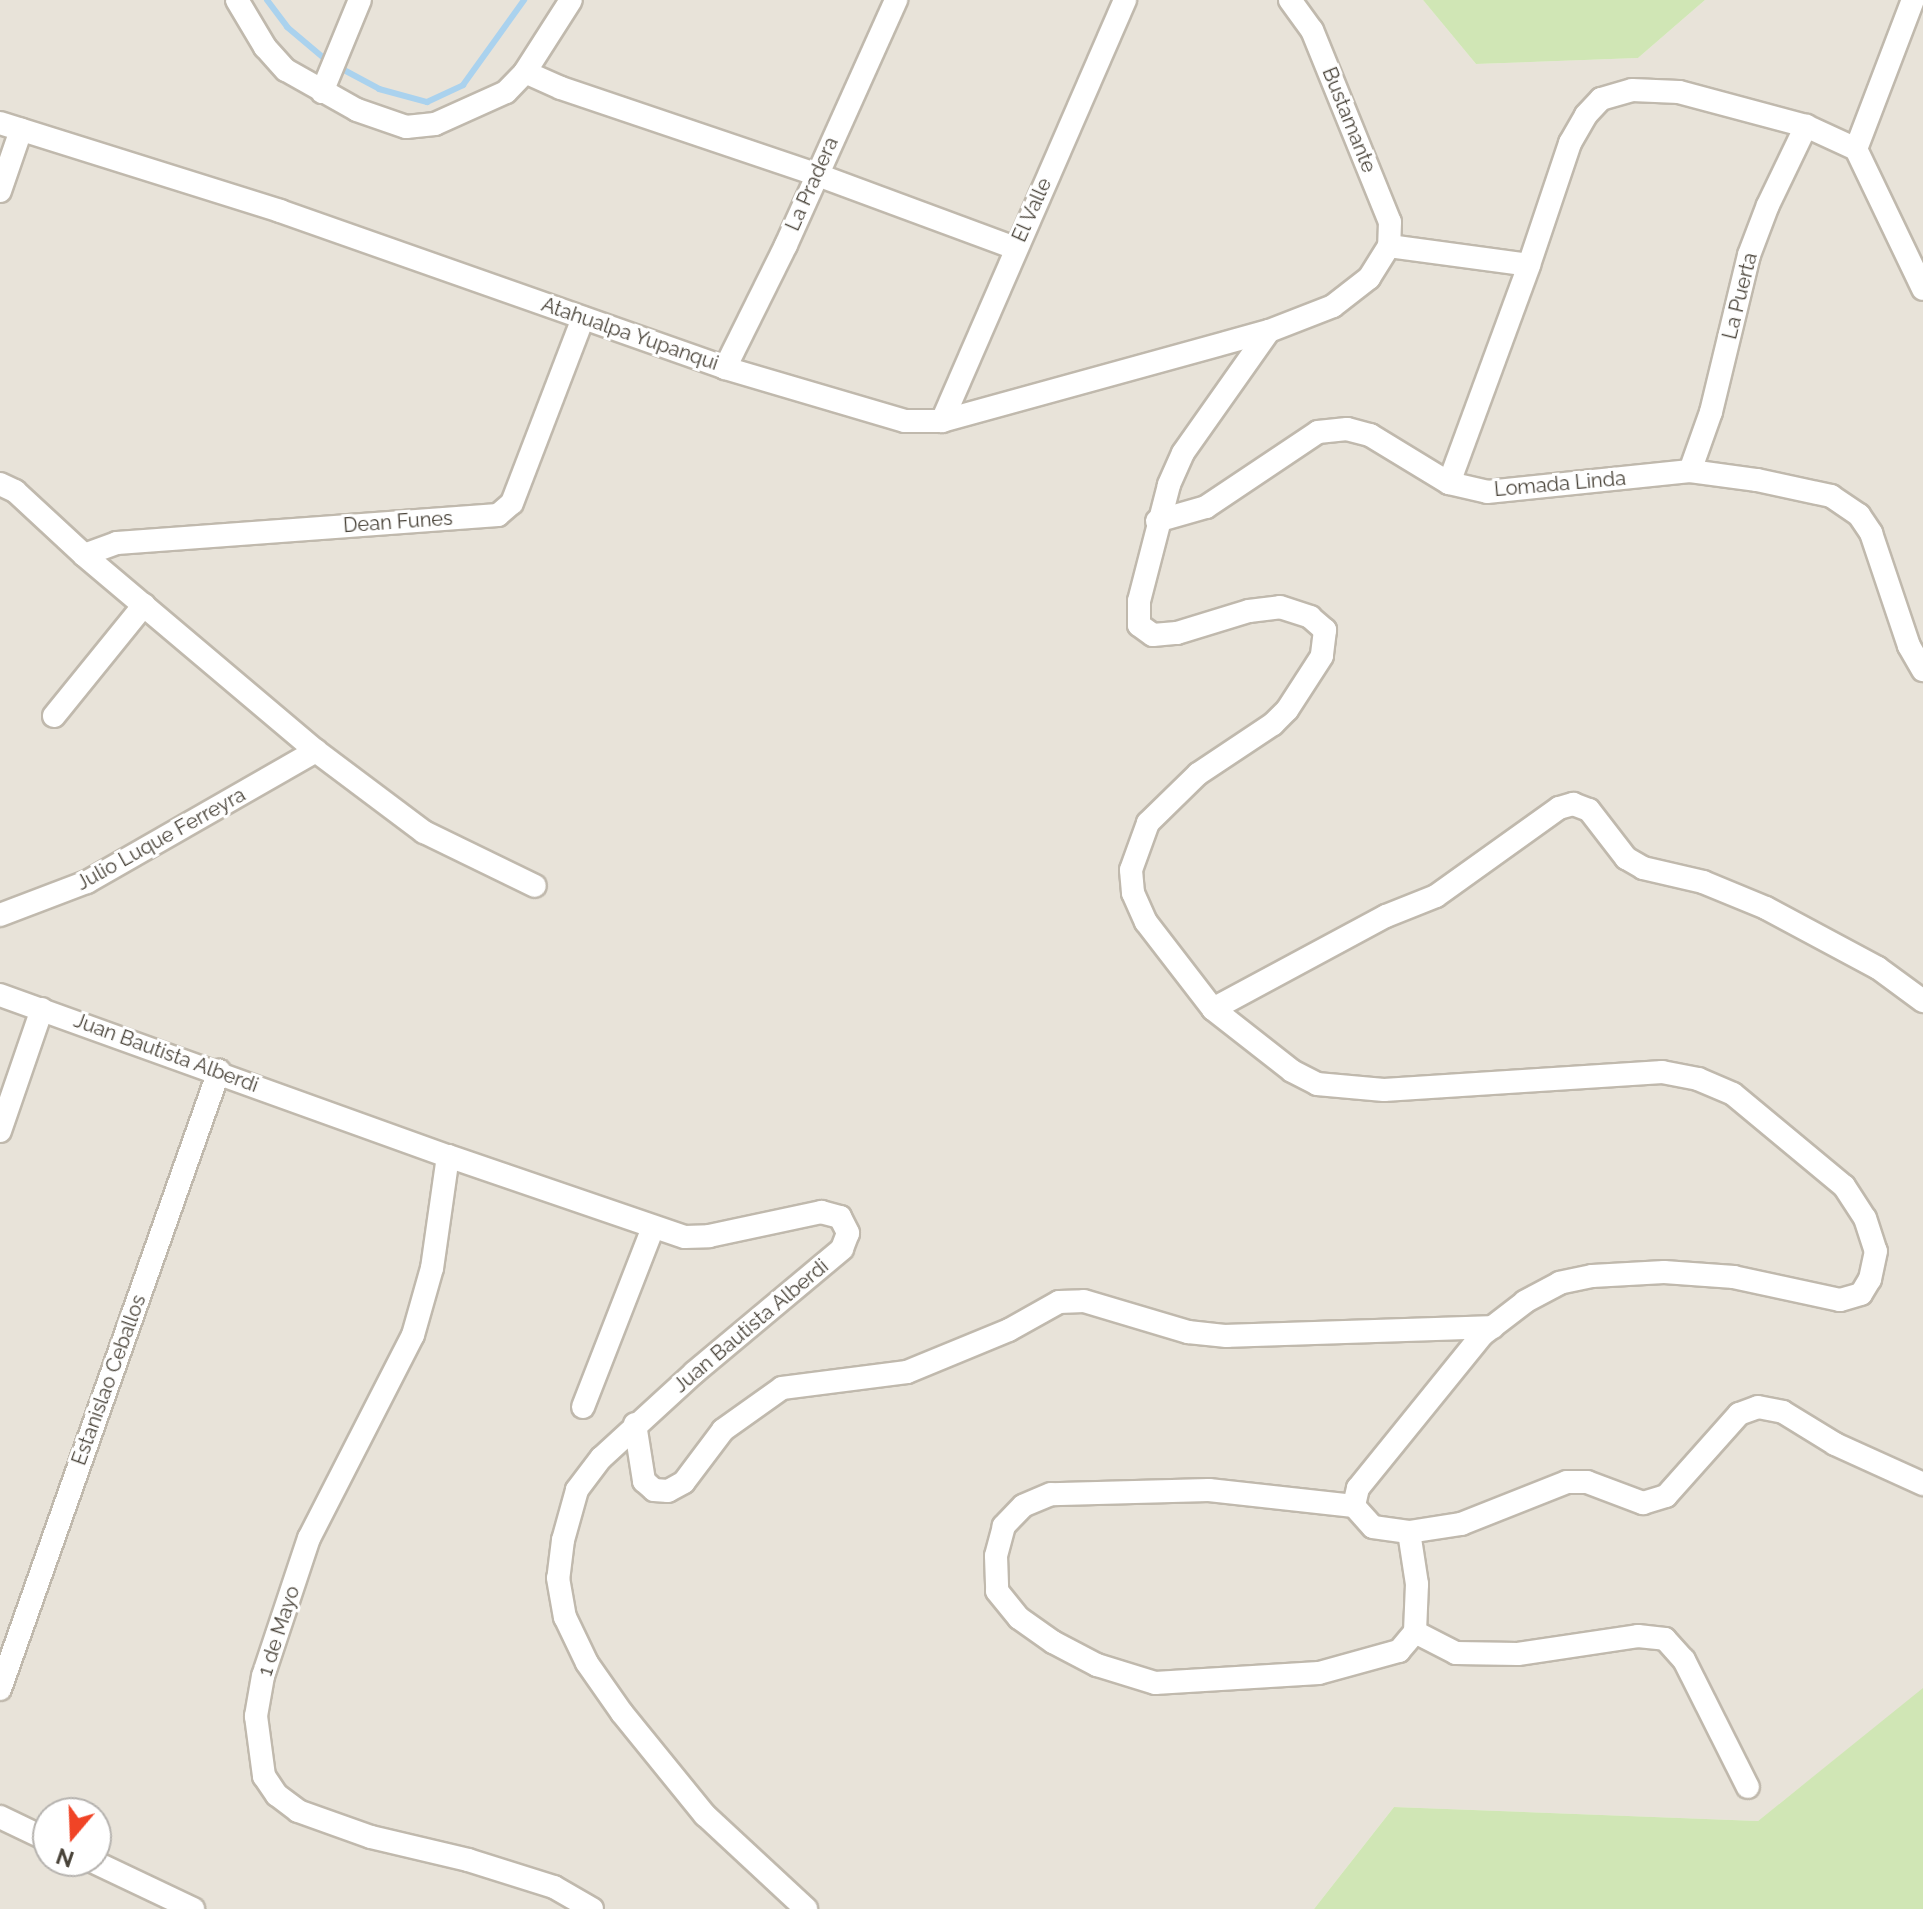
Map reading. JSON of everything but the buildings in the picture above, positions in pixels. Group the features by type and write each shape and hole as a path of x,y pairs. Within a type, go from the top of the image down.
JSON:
{"street":[{"path":"237,0 265,47 286,70 357,110 406,127 435,124 506,92 525,72 571,0"},
{"path":"322,92 360,0"},
{"name":"La Pradera","path":"725,368 786,245 815,174 896,0"},
{"name":"El Valle","path":"942,421 1125,0"},
{"name":"Bustamante","path":"1290,0 1312,30 1384,207 1390,222 1389,246"},
{"path":"1856,149 1913,0"},
{"path":"525,72 561,88 815,174 1015,248"},
{"path":"1449,483 1570,143 1586,115 1601,99 1632,90 1679,92 1806,126 1856,149 1923,289"},
{"name":"La Puerta","path":"1690,471 1711,412 1749,255 1768,205 1806,126"},
{"path":"0,191 11,127"},
{"name":"Atahualpa Yupanqui","path":"11,127 280,211 725,368 905,421 942,421 1269,331 1333,306 1369,278 1389,246"},
{"path":"1389,246 1529,265"},
{"name":"Dean Funes","path":"84,555 117,543 498,515 512,503 583,318"},
{"path":"1269,331 1183,453 1157,521 1139,601 1139,625 1153,635 1177,633 1249,611 1280,607 1310,617 1325,630 1317,668 1287,710 1273,724 1198,774 1148,823 1140,838 1131,870 1133,893 1146,922 1213,1009 1292,1071 1317,1084 1384,1090 1662,1072 1698,1079 1733,1094 1844,1186 1865,1218 1876,1251 1870,1279 1861,1294 1840,1300 1734,1277 1664,1272 1592,1276 1560,1283 1525,1302 1493,1327 1452,1371 1358,1488 1354,1506"},
{"name":"Lomada Linda","path":"1157,521 1206,507 1318,432 1347,429 1370,435 1449,483 1487,492 1690,471 1757,480 1831,496 1859,515 1871,533 1909,646 1923,670"},
{"path":"0,484 15,491 84,555 316,751 424,832 535,886"},
{"path":"54,716 144,605"},
{"name":"Julio Luque Ferreyra","path":"0,915 87,882 316,751"},
{"path":"1213,1009 1348,935 1436,896 1559,808 1573,804 1589,810 1626,858 1643,868 1703,882 1766,908 1878,968 1923,1001"},
{"name":"Juan Bautista Alberdi","path":"0,995 219,1071 448,1156 685,1237 709,1236 821,1212 840,1217 848,1233 842,1249 635,1424 601,1458 577,1490 563,1540 558,1578 565,1617 587,1663 622,1713 705,1815 806,1909"},
{"path":"0,1131 42,1009"},
{"name":"Estanislao Ceballos","path":"0,1689 219,1071"},
{"name":"1 de Mayo","path":"448,1156 432,1268 413,1335 309,1538 263,1676 256,1716 264,1776 277,1795 298,1811 371,1837 468,1860 554,1887 592,1909"},
{"path":"583,1407 653,1227"},
{"path":"635,1424 644,1481 654,1490 668,1491 684,1482 723,1430 782,1388 907,1372 1009,1330 1059,1302 1084,1301 1188,1332 1227,1336 1493,1327"},
{"path":"1409,1532 1417,1584 1415,1632 1399,1651 1319,1673 1155,1683 1097,1665 1053,1642 1019,1618 997,1591 996,1556 1004,1526 1023,1506 1051,1494 1209,1490 1354,1506 1373,1527 1409,1532 1461,1524 1567,1482 1587,1482 1643,1503 1666,1496 1739,1414 1758,1407 1783,1412 1835,1444 1923,1484"},
{"path":"1415,1632 1456,1653 1518,1654 1638,1636 1665,1639 1684,1660 1748,1787"},
{"path":"0,1817 32,1832"},
{"path":"112,1871 193,1909"}],"shaded area":[{"path":"0,0 1423,0 1476,64 1638,58 1705,0 1923,0 1923,1689 1758,1821 1394,1807 1314,1909 0,1909"}],"green space":[{"path":"1423,0 1705,0 1638,58 1476,64"},
{"path":"1923,1688 1923,1909 1314,1909 1394,1807 1758,1821"}],"waterway":[{"path":"267,0 287,27 325,59"},
{"path":"344,70 379,89 427,102 463,85 524,0"}]}
